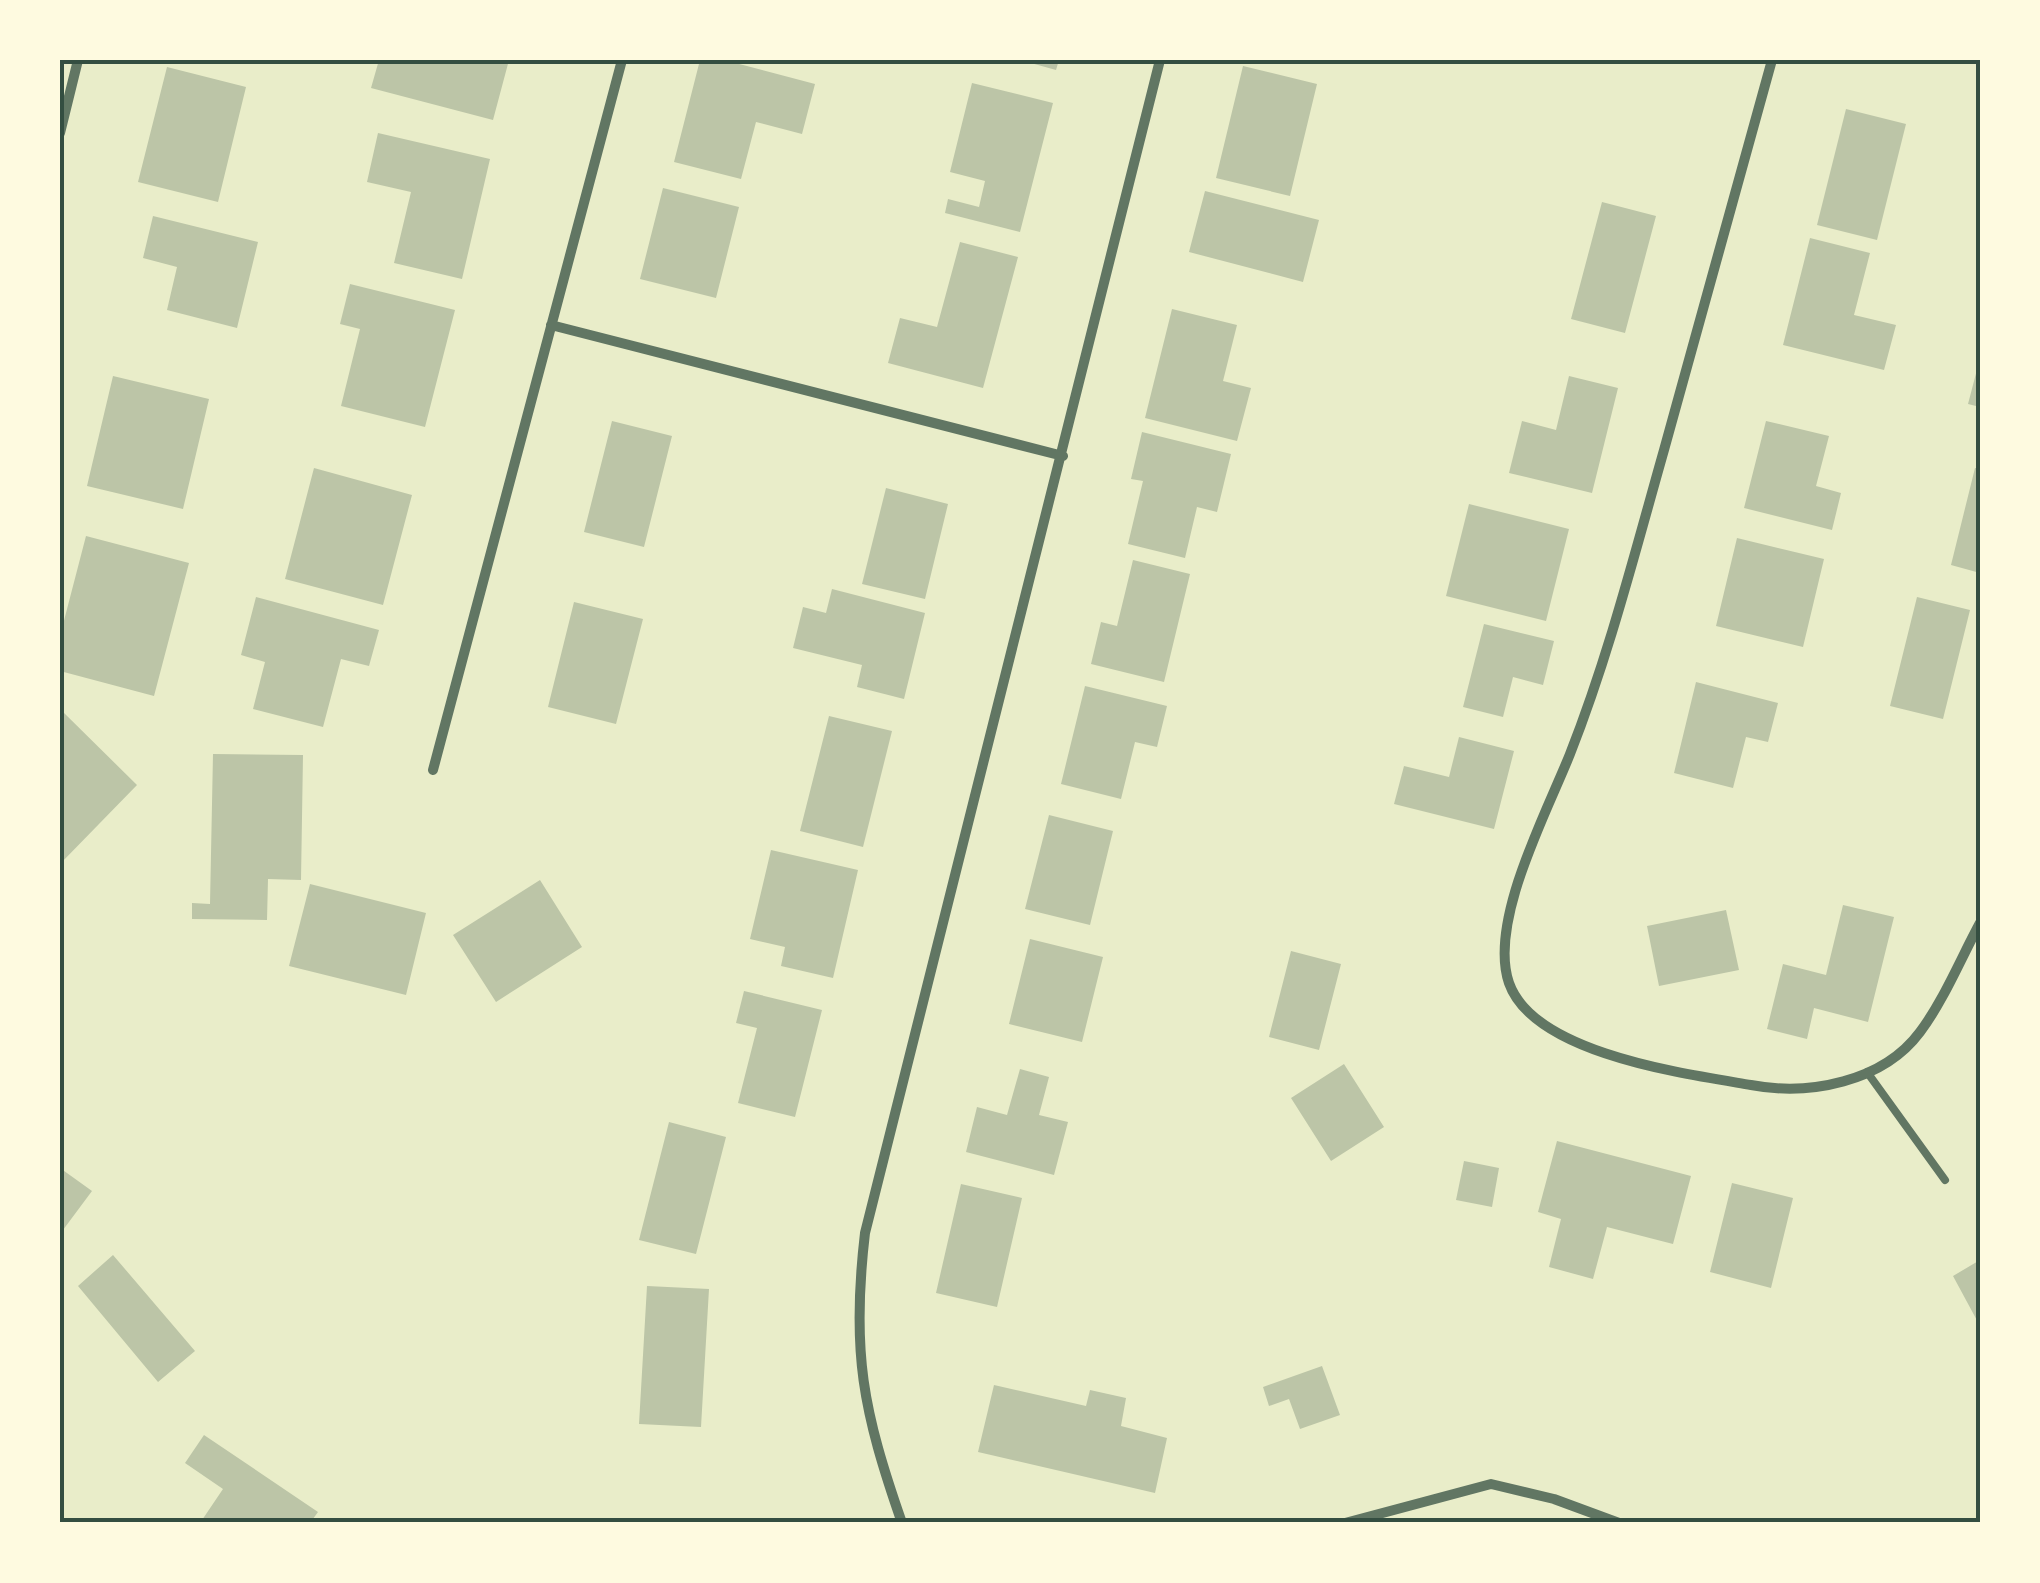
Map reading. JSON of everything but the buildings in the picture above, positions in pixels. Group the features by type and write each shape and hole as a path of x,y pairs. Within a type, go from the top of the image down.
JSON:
{"street":[{"path":"60,134 78,60"},
{"path":"433,770 622,60"},
{"path":"902,1523 860,1382 856,1304 865,1233 1160,60"},
{"path":"1772,60 1602,673 1514,899 1503,954 1509,984 1521,1004 1542,1023 1598,1050 1655,1068 1770,1089 1831,1086 1884,1065 1919,1034 1980,923"},
{"path":"552,325 1062,456"},
{"path":"1345,1523 1491,1484 1554,1499 1619,1523"}],"lane":[{"path":"1867,1072 1944,1180"}]}
